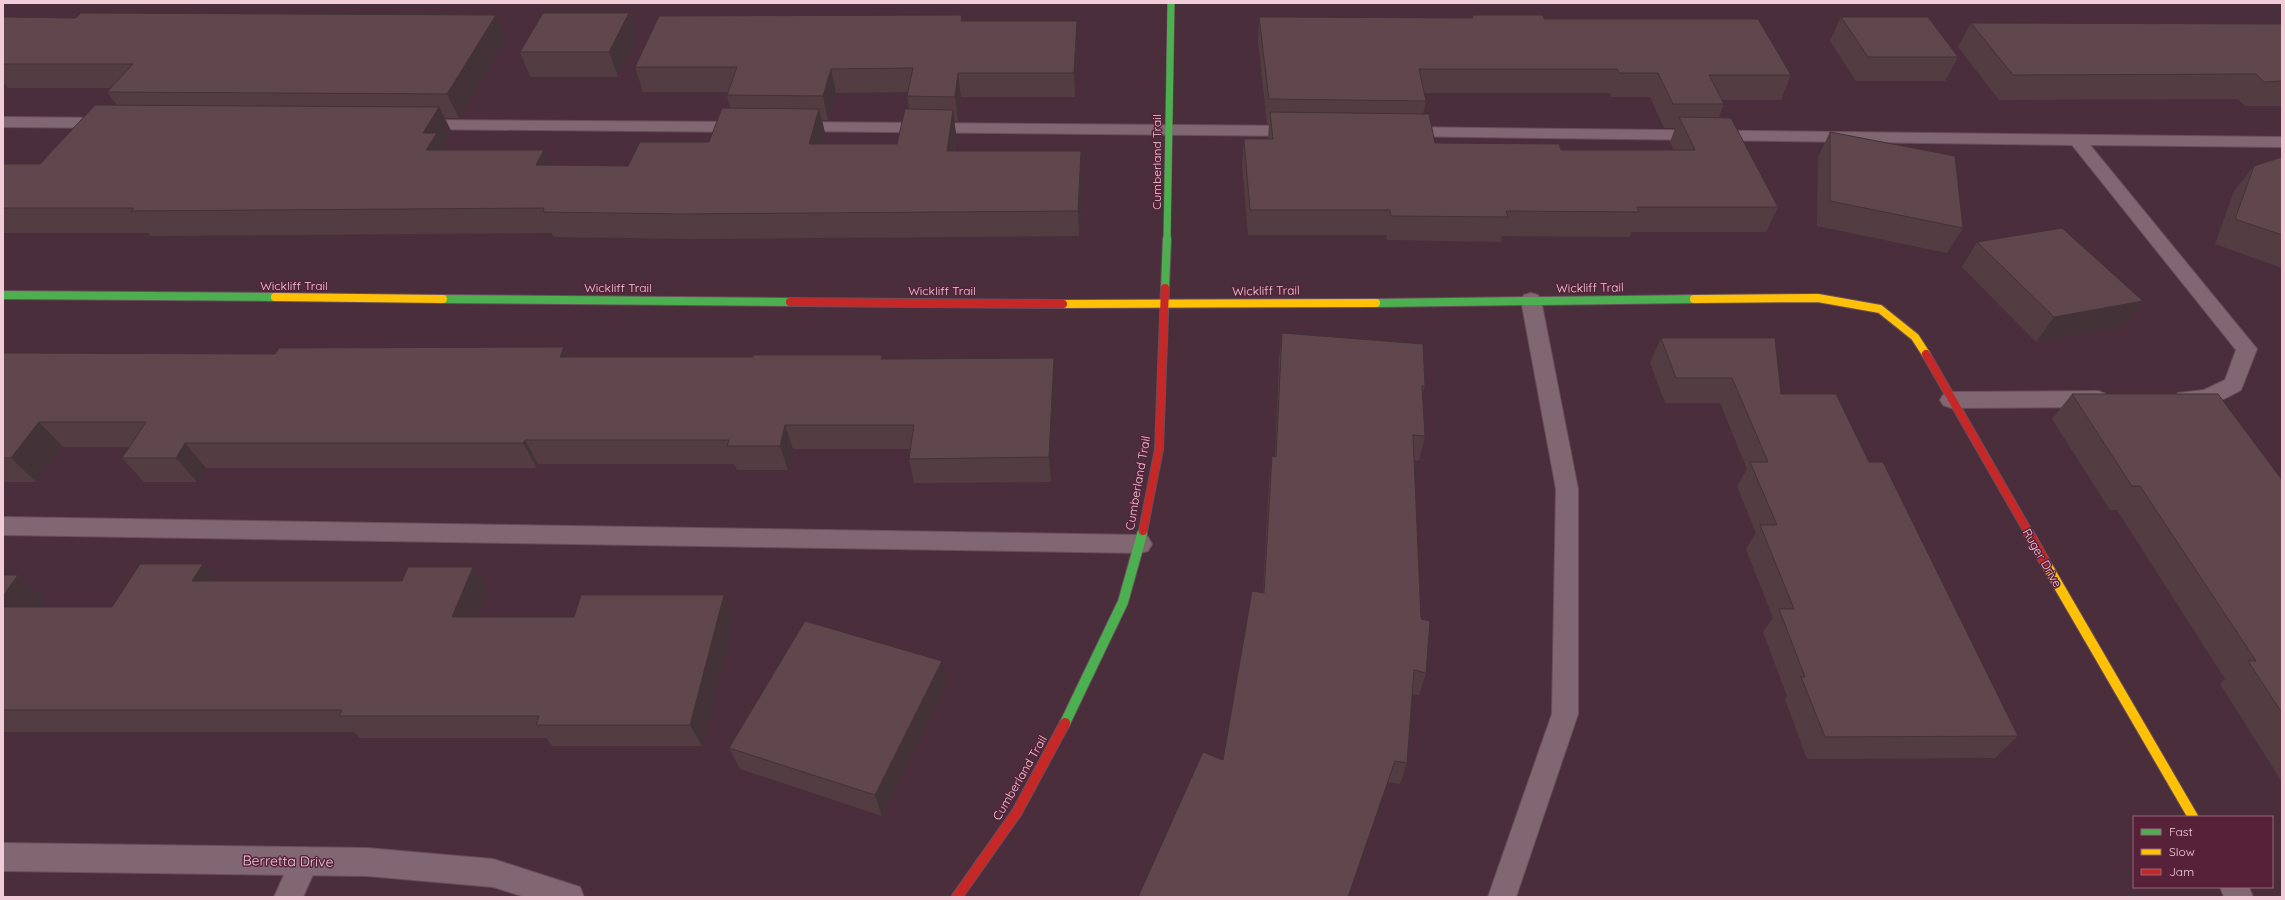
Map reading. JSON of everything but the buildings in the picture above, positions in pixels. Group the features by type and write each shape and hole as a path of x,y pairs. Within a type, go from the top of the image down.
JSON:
{"street":[{"name":"Cumberland Trail","path":"957,897 1017,812 1056,742 1123,602 1140,544 1159,449 1169,192 1171,3"},
{"path":"3,122 123,123"},
{"path":"402,124 1312,131"},
{"path":"1384,132 2078,141 2282,142"},
{"path":"2078,141 2247,349 2234,385 2207,398 2167,398"},
{"name":"Wickliff Trail","path":"3,295 1164,305 1818,298 1880,309"},
{"path":"1502,897 1565,714 1567,489 1531,300"},
{"name":"Ruger Drive","path":"1880,309 1915,337 1928,356 1951,400 2192,816"},
{"path":"1951,400 2119,399"},
{"path":"3,526 1140,544"},
{"name":"Berretta Drive","path":"3,857 367,862 493,873 570,897"},
{"path":"288,897 305,861"},
{"path":"2234,888 2239,897"}],"traffic: fast":[{"path":"1165,288 1169,192 1171,3"},
{"path":"3,295 275,297"},
{"path":"443,299 790,302"},
{"path":"1376,303 1694,299"},
{"path":"1065,723 1123,602 1143,531"}],"traffic: slow":[{"path":"275,297 443,299"},
{"path":"1694,299 1818,298 1880,309 1915,337 1926,354"},
{"path":"1063,304 1376,303"},
{"path":"2046,564 2192,816"}],"traffic: jam":[{"path":"1143,531 1159,449 1165,288"},
{"path":"790,302 1063,304"},
{"path":"1926,354 2046,564"},
{"path":"957,897 1017,812 1065,723"}]}
